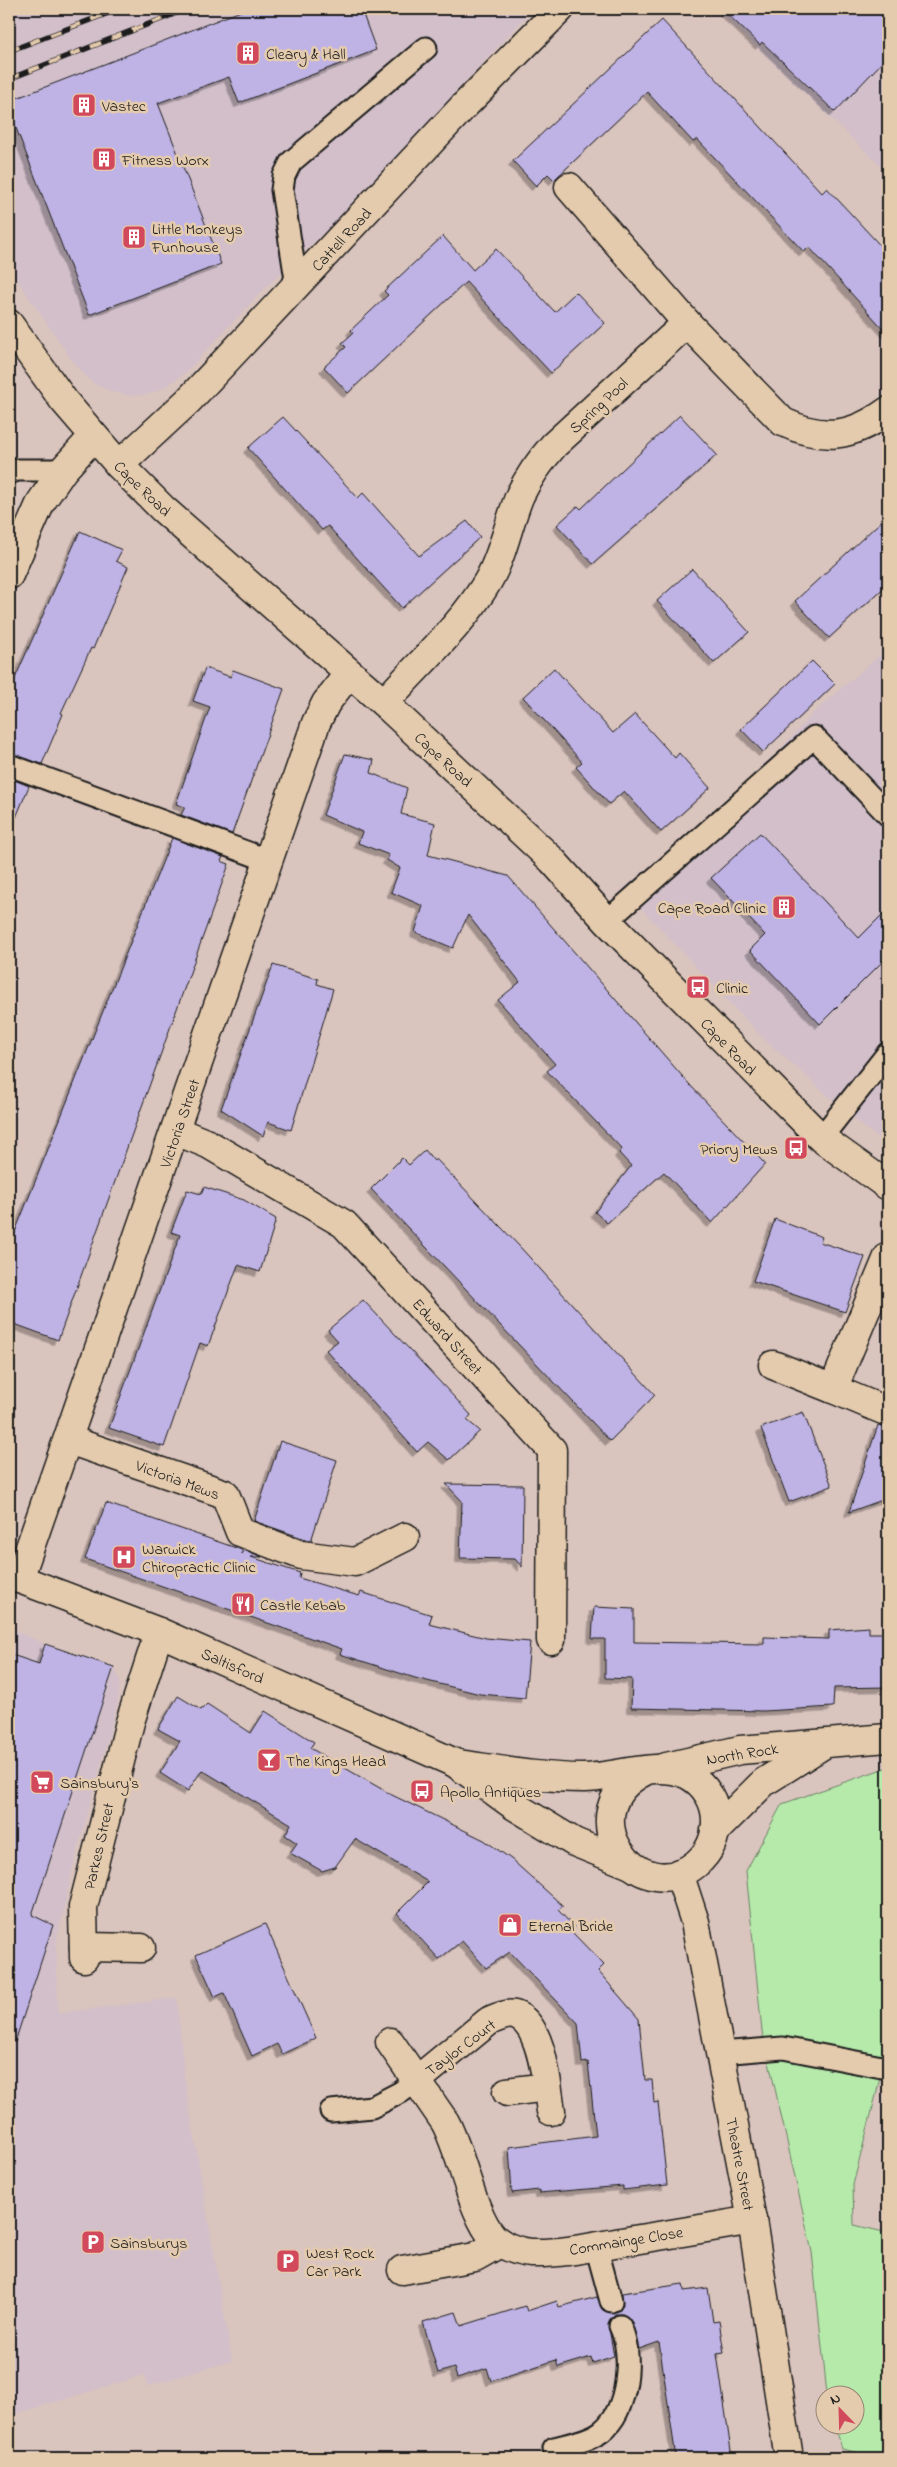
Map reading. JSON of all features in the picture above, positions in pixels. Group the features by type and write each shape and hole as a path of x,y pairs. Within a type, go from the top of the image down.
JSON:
{"street":[{"name":"Cattell Road","path":"118,466 188,401 463,107 560,9"},
{"path":"569,187 687,322 784,422 796,428 829,436 867,425 888,411"},
{"name":"Spring Pool","path":"384,703 466,614 488,581 502,552 521,494 536,467 554,444 687,322"},
{"name":"Cape Road","path":"9,324 64,400 118,466 163,509 384,703 552,860 607,921 821,1138 888,1186"},
{"path":"9,575 41,502 63,470 93,436"},
{"name":"Victoria Street","path":"14,1577 69,1440 316,723 326,703 349,673"},
{"name":"Edward Street","path":"176,1131 208,1144 344,1224 552,1450 551,1640"},
{"path":"834,1389 888,1257"},
{"path":"773,1365 888,1412"},
{"name":"Victoria Mews","path":"69,1440 225,1494 240,1532 301,1555 354,1562 405,1537"},
{"name":"Saltisford","path":"14,1577 159,1632 455,1763"},
{"name":"Parkes Street","path":"141,1948 84,1952 83,1907 108,1802 130,1722 159,1632"},
{"name":"North Rock","path":"651,1770 740,1750 888,1738"},
{"name":"North Rock","path":"715,1831 764,1782 829,1742"},
{"path":"455,1763 525,1774 585,1778 651,1770 680,1772 704,1788 715,1809 715,1831 711,1845 703,1858 692,1867 679,1873 654,1875 574,1842 513,1805 455,1763"},
{"path":"631,1865 619,1853 610,1834 610,1812 618,1792 625,1784 651,1770"},
{"name":"Theatre Street","path":"679,1873 695,1922 752,2220 789,2458"},
{"name":"Taylor Court","path":"416,2081 489,2021 502,2016 515,2015 527,2024 538,2042 549,2099 507,2092"},
{"path":"390,2042 452,2136 482,2221 492,2236 500,2243 475,2257 402,2270"},
{"name":"Commainge Close","path":"500,2243 529,2253 596,2246 752,2220"}],"lane":[{"path":"297,286 282,190 284,176 291,162 426,48"},
{"path":"9,473 17,470 63,470"},
{"path":"607,921 814,737 888,815"},
{"path":"9,765 270,861"},
{"path":"821,1138 888,1053"},
{"path":"720,2053 783,2048 882,2067"},
{"path":"331,2111 372,2107 401,2092 416,2081"},
{"path":"596,2246 611,2301"},
{"path":"556,2458 554,2448 601,2431 613,2418 626,2383 628,2364 620,2326"}],"shaded area":[{"path":"9,9 533,9 329,228 266,287 185,373 165,387 150,394 133,396 112,392 93,383 76,366 9,268"},
{"path":"716,9 888,9 888,173 762,52"},
{"path":"888,648 888,1144 865,1128 762,1037 623,889 764,768 813,713"},
{"path":"9,1628 45,1644 114,1667 120,1681 118,1701 73,1867 56,1944 58,2013 177,1998 184,2076 232,2361 147,2386 144,2375 9,2416"}],"green space":[{"path":"888,1767 888,2036 877,2091 853,2185 854,2225 888,2233 888,2458 842,2449 838,2434 864,2434 864,2384 826,2384 812,2252 762,2031 746,1871 782,1804"}],"building":[{"path":"246,9 361,9 376,50 239,103 229,77 158,103 221,264 89,315 9,110 9,101"},
{"path":"722,9 888,9 888,56 835,112 762,42 760,45"},
{"path":"662,20 822,193 827,188 888,254 888,334 809,247 804,252 697,139 693,142 647,92 554,180 548,174 536,186 513,161"},
{"path":"443,236 473,270 496,249 555,312 576,292 605,323 551,373 466,282 348,393 324,367 346,347 342,343 353,333 351,330 388,295 384,291"},
{"path":"680,415 717,455 593,564 557,525 578,506 581,509"},
{"path":"283,417 358,498 363,493 419,556 467,521 480,537 402,608 328,526 322,530 248,448"},
{"path":"888,515 888,584 829,638 795,601"},
{"path":"80,531 122,550 116,561 128,567 93,649 91,648 61,713 63,714 42,764 9,753 9,692"},
{"path":"692,569 749,632 714,663 657,601"},
{"path":"812,661 835,684 763,752 741,729"},
{"path":"205,668 231,677 233,670 284,689 232,834 181,815 185,807 176,804 210,707 193,701"},
{"path":"554,668 613,733 635,714 675,758 679,753 710,788 661,832 624,791 609,804 576,767 582,762 523,697"},
{"path":"345,754 374,760 371,773 407,788 401,814 435,823 428,855 508,876 690,1085 765,1164 712,1223 664,1172 607,1223 595,1212 631,1166 619,1153 622,1149 547,1071 555,1064 498,1000 520,982 468,915 453,948 415,932 423,906 391,892 400,868 387,860 389,855 358,843 362,832 323,815"},
{"path":"9,778 29,786 10,832 9,831"},
{"name":"Cape Road Clinic","path":"760,833 859,938 888,909 888,956 820,1024 750,950 765,935 711,878"},
{"path":"172,838 223,857 221,861 229,864 58,1340 9,1322 9,1247"},
{"path":"273,965 318,979 317,984 333,989 291,1130 268,1122 263,1136 221,1109"},
{"path":"425,1150 434,1161 436,1159 520,1247 655,1395 610,1441 371,1189 402,1158 409,1165"},
{"path":"204,1187 244,1200 276,1219 260,1272 238,1265 208,1346 200,1343 164,1447 109,1428 180,1235 171,1232 187,1190 201,1194"},
{"path":"775,1219 822,1237 820,1242 865,1257 845,1312 753,1281"},
{"path":"363,1300 471,1415 467,1420 480,1431 449,1460 428,1442 417,1452 326,1350 338,1341 328,1330"},
{"path":"803,1412 832,1486 789,1502 761,1428"},
{"path":"878,1425 888,1427 888,1498 849,1512"},
{"path":"280,1441 337,1460 311,1541 254,1521"},
{"path":"446,1484 523,1485 522,1567 515,1559 460,1558 462,1501"},
{"path":"106,1503 242,1550 242,1554 245,1550 262,1557 251,1557 300,1573 299,1578 359,1596 361,1592 432,1615 429,1624 486,1638 530,1642 525,1698 480,1694 415,1678 340,1654 342,1649 85,1559"},
{"path":"594,1607 634,1609 634,1642 764,1644 764,1637 829,1639 829,1630 869,1627 869,1633 888,1633 888,1687 834,1688 833,1707 764,1711 631,1708 632,1679 605,1678 605,1639 592,1639"},
{"name":"Sainsbury's","path":"45,1644 114,1667 32,1915 53,1925 15,2042 9,2041 9,1654 39,1664"},
{"path":"178,1696 201,1710 207,1704 251,1733 265,1711 314,1742 310,1748 392,1795 484,1840 511,1859 563,1906 558,1910 574,1927 570,1930 604,1965 598,1971 639,2019 645,2080 652,2080 654,2103 658,2102 667,2185 623,2190 623,2186 539,2193 539,2190 512,2193 509,2147 596,2136 588,2062 582,2063 578,2023 510,1952 486,1968 462,1941 439,1959 397,1913 428,1882 355,1839 335,1867 322,1871 290,1853 297,1843 285,1835 291,1824 202,1770 188,1791 160,1773 180,1741 158,1729"},
{"path":"265,1924 316,2038 282,2054 277,2044 252,2056 224,1993 215,1997 196,1955"},
{"path":"683,2284 684,2291 708,2288 713,2322 719,2321 724,2353 717,2354 732,2458 676,2458 659,2342 639,2349 632,2322 623,2314 615,2314 608,2323 614,2356 593,2363 591,2357 558,2367 556,2360 491,2381 487,2368 457,2378 454,2368 438,2373 423,2322 456,2312 461,2326 525,2306 527,2311 557,2301 559,2307 597,2297 603,2310 614,2313 623,2305 622,2293"}],"railway":[{"path":"9,51 119,9"},
{"path":"9,79 187,9"}],"place":[{"name":"Cleary & Hall","path":"248,53"},
{"name":"Vastec","path":"84,105"},
{"name":"Fitness Worx","path":"104,159"},
{"name":"Little Monkeys Funhouse","path":"134,237"},
{"name":"Cape Road Clinic","path":"784,907"},
{"name":"Clinic","path":"698,987"},
{"name":"Priory Mews","path":"796,1148"},
{"name":"Warwick Chiropractic Clinic","path":"124,1557"},
{"name":"Castle Kebab","path":"243,1604"},
{"name":"The Kings Head","path":"269,1760"},
{"name":"Sainsbury's","path":"42,1782"},
{"name":"Apollo Antiques","path":"422,1791"},
{"name":"Eternal Bride","path":"510,1925"},
{"name":"Sainsburys","path":"93,2242"},
{"name":"West Rock Car Park","path":"288,2261"}]}
